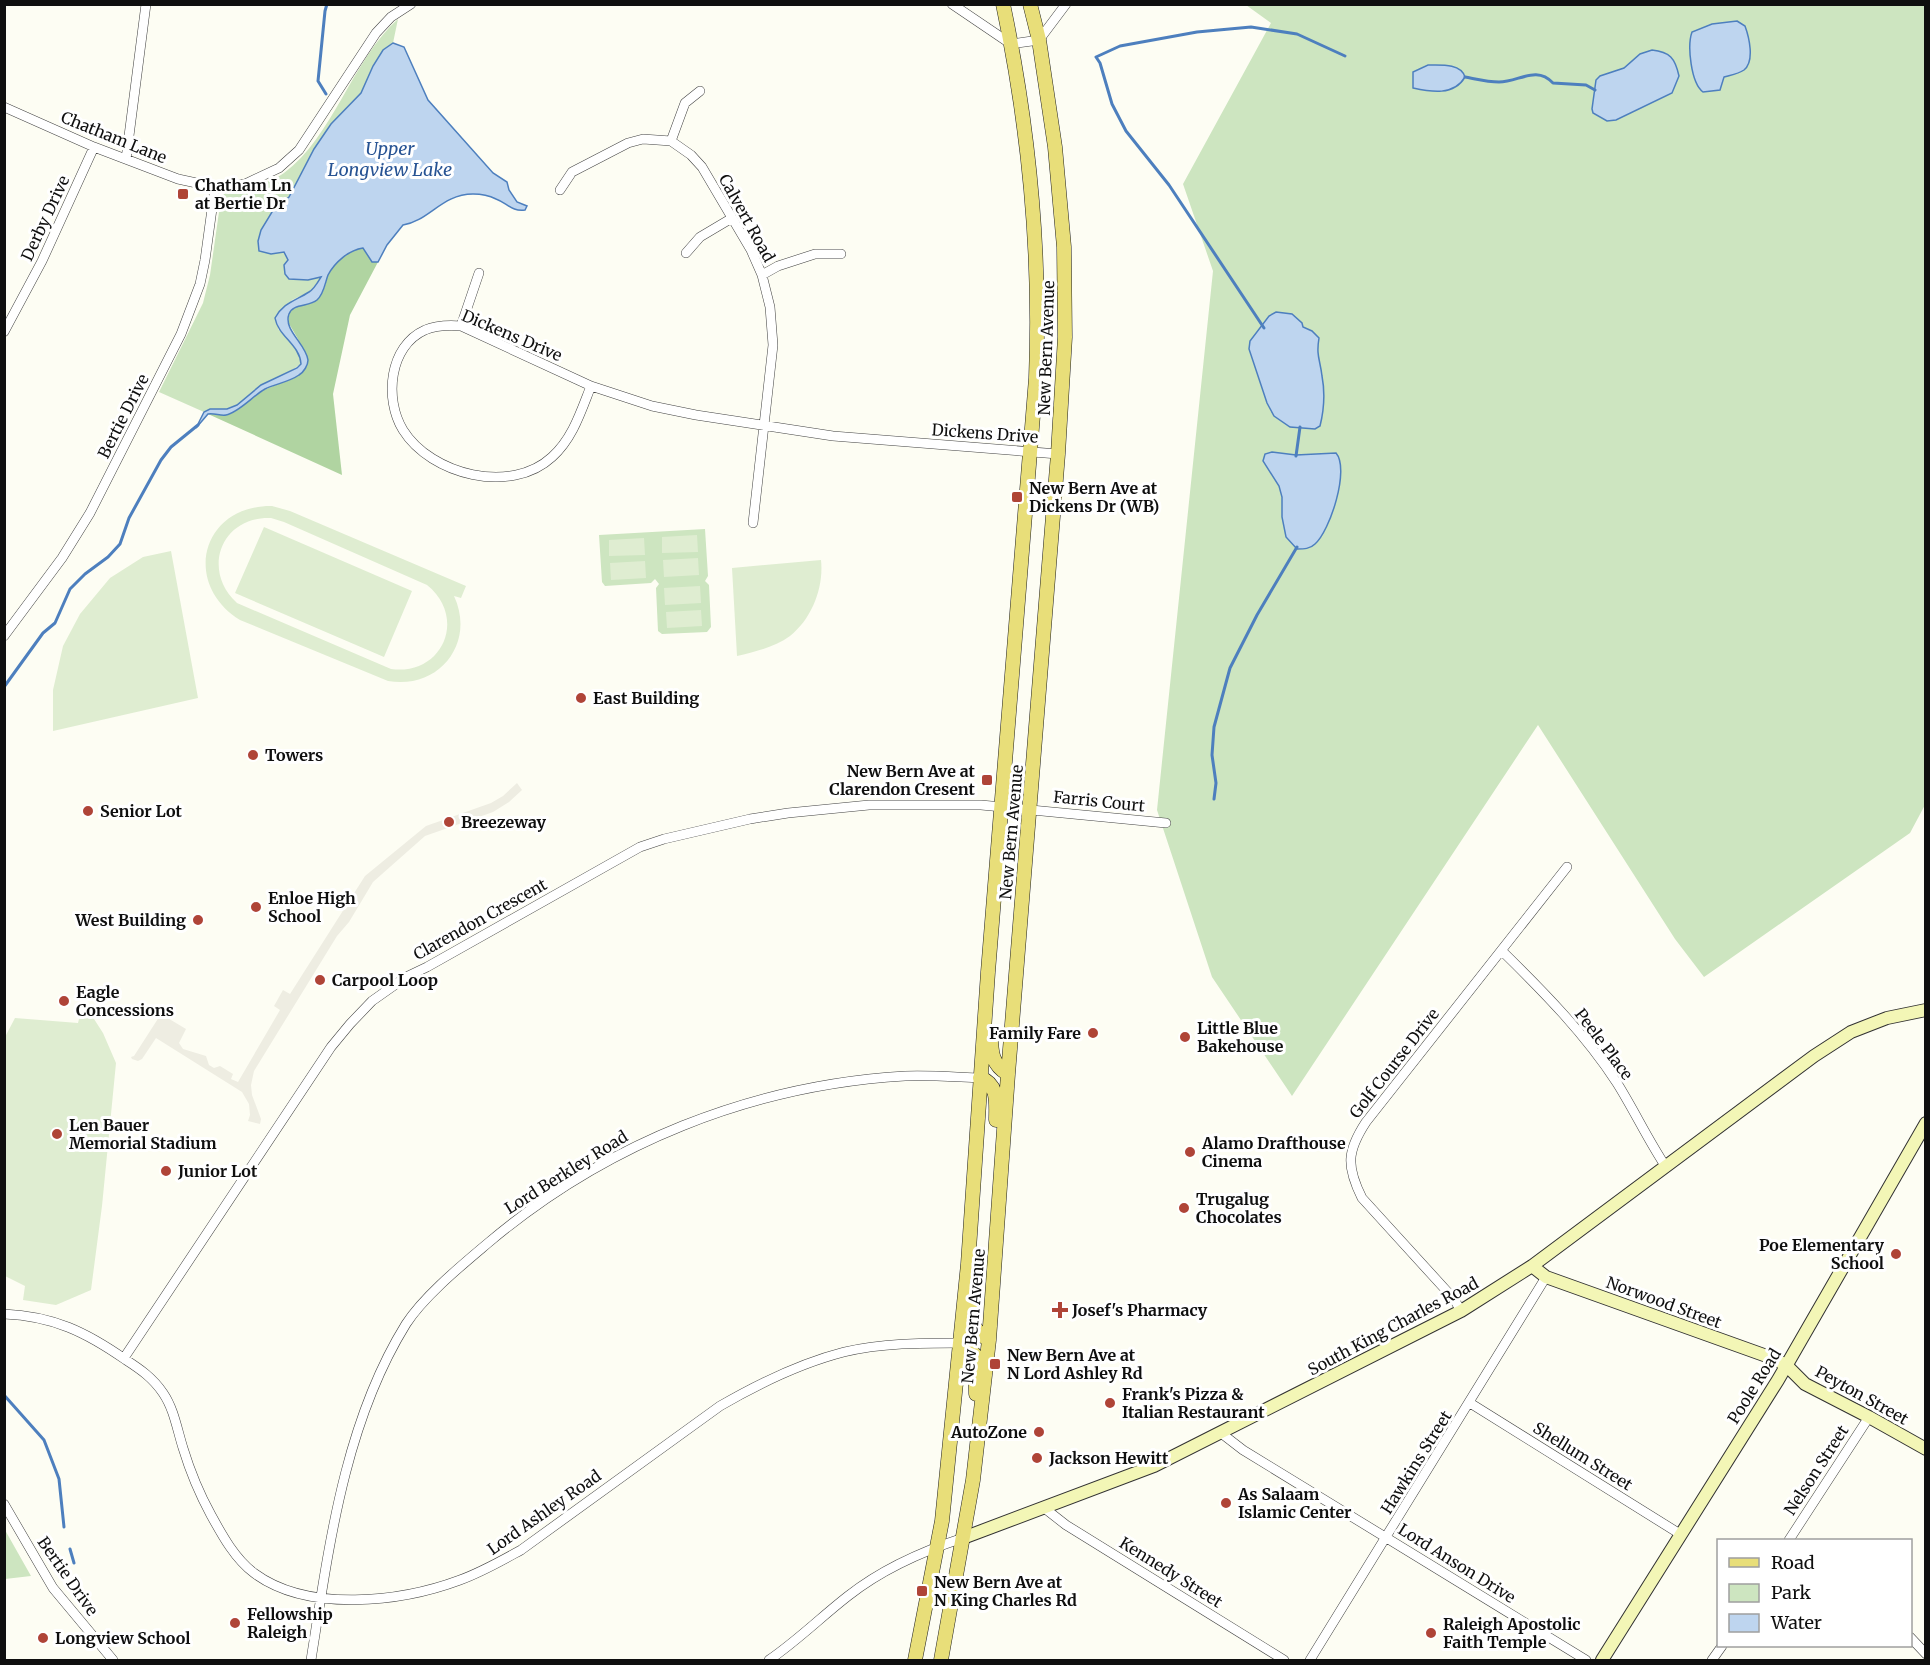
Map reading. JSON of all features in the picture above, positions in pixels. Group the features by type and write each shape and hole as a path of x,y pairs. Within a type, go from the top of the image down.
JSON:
{"main road":[{"name":"New Bern Avenue","path":"915,1660 944,1502 960,1343 1038,335 1036,235 1025,124 1003,4"},
{"name":"New Bern Avenue","path":"940,1660 963,1538 989,1340 1065,338 1064,247 1055,147 1039,40 1030,4"},
{"path":"988,972 992,988 991,1048 993,1059 1000,1070 1008,1074"},
{"path":"980,1078 987,1080 996,1095 1001,1167"},
{"path":"970,1223 970,1304 973,1326 976,1333 989,1340"},
{"path":"960,1343 975,1354 978,1435"}],"street":[{"path":"126,159 146,4"},
{"path":"215,187 257,180 288,161 306,142 376,33 391,17 411,4"},
{"path":"952,4 1011,44 1039,40 1066,4"},
{"path":"560,190 572,172 628,143 644,139 671,141 685,103 700,91"},
{"name":"Chatham Lane","path":"4,107 94,147 178,179 215,187"},
{"name":"Calvert Road","path":"671,141 691,155 702,167 752,250 762,275 773,325 773,345 753,523"},
{"name":"Derby Drive","path":"4,332 42,261 94,147"},
{"name":"Bertie Drive","path":"4,636 62,558 86,520 181,334 200,284 207,251 215,187"},
{"path":"686,253 700,237 732,218"},
{"path":"762,275 778,266 815,254 842,254"},
{"path":"461,326 479,273"},
{"name":"Dickens Drive","path":"591,386 565,444 541,466 527,473 499,477 465,472 421,450 403,430 393,404 394,374 404,348 419,333 437,326 461,326 591,386 652,406 833,436 1058,454"},
{"name":"Clarendon Crescent","path":"124,1358 331,1047 372,1001 406,977 614,860 664,838 750,819 826,808 918,804 1030,809"},
{"name":"Farris Court","path":"1030,809 1166,823"},
{"name":"Golf Course Drive","path":"1461,1311 1454,1299 1362,1198 1350,1165 1354,1141 1366,1122 1567,867"},
{"name":"Peele Place","path":"1502,951 1540,988 1573,1025 1617,1083 1666,1167"},
{"name":"South King Charles Road","path":"963,1538 1128,1477 1221,1433 1461,1311 1532,1266 1814,1056 1851,1032 1887,1018 1926,1010"},
{"name":"Lord Berkley Road","path":"311,1660 340,1494 360,1422 378,1378 407,1323 440,1285 514,1221 599,1165 693,1120 749,1101 790,1091 861,1080 907,1076 980,1078"},
{"name":"Poole Road","path":"1602,1660 1787,1366 1926,1123"},
{"name":"Norwood Street","path":"1532,1266 1546,1277 1770,1357 1787,1366"},
{"name":"Hawkins Street","path":"1310,1660 1546,1277"},
{"name":"Lord Ashley Road","path":"4,1314 33,1316 63,1324 84,1333 124,1358 154,1382 169,1403 190,1472 211,1515 235,1554 252,1572 273,1585 321,1599 341,1601 412,1594 478,1573 521,1550 720,1406 753,1388 799,1368 835,1355 873,1347 960,1343"},
{"name":"Peyton Street","path":"1787,1366 1805,1384 1926,1449"},
{"name":"Shellum Street","path":"1470,1402 1680,1534"},
{"name":"Nelson Street","path":"1790,1539 1869,1417"},
{"name":"Lord Anson Drive","path":"1221,1433 1243,1450 1586,1660"},
{"name":"Bertie Drive","path":"4,1504 53,1588 113,1660"},
{"name":"Kennedy Street","path":"1043,1507 1066,1525 1284,1660"},
{"path":"769,1660 849,1595 886,1572 937,1546 963,1538"},
{"path":"1912,1638 1926,1654"},
{"path":"1712,1660 1721,1647"}],"green space":[{"path":"1246,5 1925,5 1926,803 1910,833 1704,977 1675,939 1538,725 1292,1096 1212,977 1157,810 1213,271 1183,184 1271,23"},
{"path":"398,19 393,43 383,51 373,66 361,93 331,124 314,149 289,197 275,207 261,230 258,241 271,254 284,252 288,261 284,265 285,274 289,279 308,280 322,277 309,292 292,300 278,329 296,350 301,364 227,409 210,409 204,412 159,392 203,303 210,275 221,198 224,194 238,188 276,178 301,158 316,140 368,55"},
{"path":"364,248 372,262 378,262 350,315 333,394 342,475 208,414 230,414 264,390 299,375 305,369 298,339 288,322 290,311 312,301 319,295 324,289 329,273 344,256"},
{"path":"272,506 290,511 466,586 461,598 454,596 460,614 460,630 456,646 448,660 423,678 406,682 388,681 240,620 222,604 210,586 206,567 208,549 216,532 229,518 248,509","holes":["271,518 427,585 439,598 446,613 447,628 444,642 436,654 424,663 409,669 391,669 237,603 226,590 220,576 219,561 222,547 229,535 240,526 254,520"]},
{"path":"264,527 412,591 384,657 235,593"},
{"path":"705,529 708,576 705,581 709,585 711,627 707,632 662,634 658,631 656,588 659,584 655,579 651,583 605,586 602,582 599,535"},
{"path":"697,535 698,552 662,553 662,537"},
{"path":"644,538 645,555 609,556 609,540"},
{"path":"171,551 198,698 53,731 53,690 63,646 80,614 110,578 143,557"},
{"path":"698,558 699,575 664,577 663,560"},
{"path":"821,560 821,581 815,602 798,629 778,643 737,656 732,568"},
{"path":"645,561 646,578 611,580 610,563"},
{"path":"700,586 701,603 665,605 664,588"},
{"path":"701,610 702,626 667,628 666,612"},
{"name":"Len Bauer Memorial Stadium","path":"81,1011 94,1019 116,1063 91,1290 56,1305 23,1300 25,1286 5,1276 5,1037 15,1018 78,1023"},
{"path":"5,1530 31,1576 5,1579"}],"shaded area":[{"path":"517,783 522,790 509,802 493,812 425,836 373,882 254,1071 251,1085 252,1095 261,1119 260,1124 248,1121 249,1104 242,1092 156,1038 142,1059 138,1061 132,1059 131,1057 134,1056 161,1014 186,1029 179,1043 183,1049 206,1056 209,1065 214,1068 220,1066 233,1074 231,1079 238,1082 280,1010 274,1006 283,990 290,994 365,876 426,826 491,803"}],"water":[{"path":"1737,21 1745,26 1748,36 1750,55 1747,66 1744,70 1724,77 1720,90 1703,92 1696,81 1691,64 1692,32 1712,24"},
{"name":"Upper Longview Lake","path":"393,43 404,47 428,100 493,173 507,182 517,202 527,206 525,210 513,208 485,195 462,195 444,203 412,223 403,225 387,245 378,262 372,262 363,248 348,254 331,270 319,298 310,304 294,308 289,314 289,326 308,360 303,372 265,389 231,414 208,414 196,428 204,412 210,409 227,409 237,405 261,385 301,364 297,351 280,330 275,318 286,306 311,291 321,277 308,280 289,279 285,274 284,265 288,260 284,252 271,254 259,251 258,241 261,230 275,207 289,197 314,149 331,124 361,93 383,50"},
{"path":"1652,50 1667,54 1676,65 1679,76 1672,93 1616,120 1607,121 1593,113 1596,80 1600,76 1624,68 1640,54"},
{"path":"1428,65 1455,67 1463,72 1465,77 1455,87 1448,90 1427,91 1413,88 1413,72"},
{"path":"1276,312 1292,314 1302,323 1303,327 1312,331 1319,338 1318,353 1324,401 1320,426 1315,429 1290,427 1274,416 1267,403 1249,349 1250,341 1269,316"},
{"path":"1272,452 1296,455 1336,453 1340,461 1341,472 1332,514 1321,537 1309,548 1297,549 1286,537 1279,486 1263,461 1265,454"}],"waterway":[{"path":"326,94 318,81 327,4"},
{"path":"1264,328 1169,185 1126,131 1112,104 1100,63 1096,57 1120,46 1197,32 1251,27 1297,34 1345,56"},
{"path":"1465,77 1499,82 1540,75 1553,83 1586,85 1595,90"},
{"path":"4,687 43,633 55,623 70,589 120,544 129,518 161,460 171,447 198,425"},
{"path":"1296,456 1300,427"},
{"path":"1214,799 1216,783 1212,755 1214,727 1230,668 1257,615 1297,547"},
{"path":"4,1395 44,1440 59,1479 64,1527"},
{"path":"70,1549 74,1563"}],"place":[{"name":"Chatham Ln at Bertie Dr","path":"183,194"},
{"name":"New Bern Ave at Dickens Dr (WB)","path":"1017,497"},
{"name":"East Building","path":"581,698"},
{"name":"Towers","path":"253,755"},
{"name":"New Bern Ave at Clarendon Cresent","path":"987,780"},
{"name":"Senior Lot","path":"88,811"},
{"name":"Breezeway","path":"449,822"},
{"name":"Enloe High School","path":"256,907"},
{"name":"West Building","path":"198,920"},
{"name":"Carpool Loop","path":"320,980"},
{"name":"Eagle Concessions","path":"64,1001"},
{"name":"Family Fare","path":"1093,1033"},
{"name":"Little Blue Bakehouse","path":"1185,1037"},
{"name":"Len Bauer Memorial Stadium","path":"57,1134"},
{"name":"Alamo Drafthouse Cinema","path":"1190,1152"},
{"name":"Junior Lot","path":"166,1171"},
{"name":"Trugalug Chocolates","path":"1184,1208"},
{"name":"Poe Elementary School","path":"1896,1254"},
{"name":"Josef's Pharmacy","path":"1060,1310"},
{"name":"New Bern Ave at N Lord Ashley Rd","path":"995,1364"},
{"name":"Frank's Pizza & Italian Restaurant","path":"1110,1403"},
{"name":"AutoZone","path":"1039,1432"},
{"name":"Jackson Hewitt","path":"1037,1458"},
{"name":"As Salaam Islamic Center","path":"1226,1503"},
{"name":"New Bern Ave at N King Charles Rd","path":"922,1591"},
{"name":"Fellowship Raleigh","path":"235,1623"},
{"name":"Raleigh Apostolic Faith Temple","path":"1431,1633"},
{"name":"Longview School","path":"43,1638"}]}
